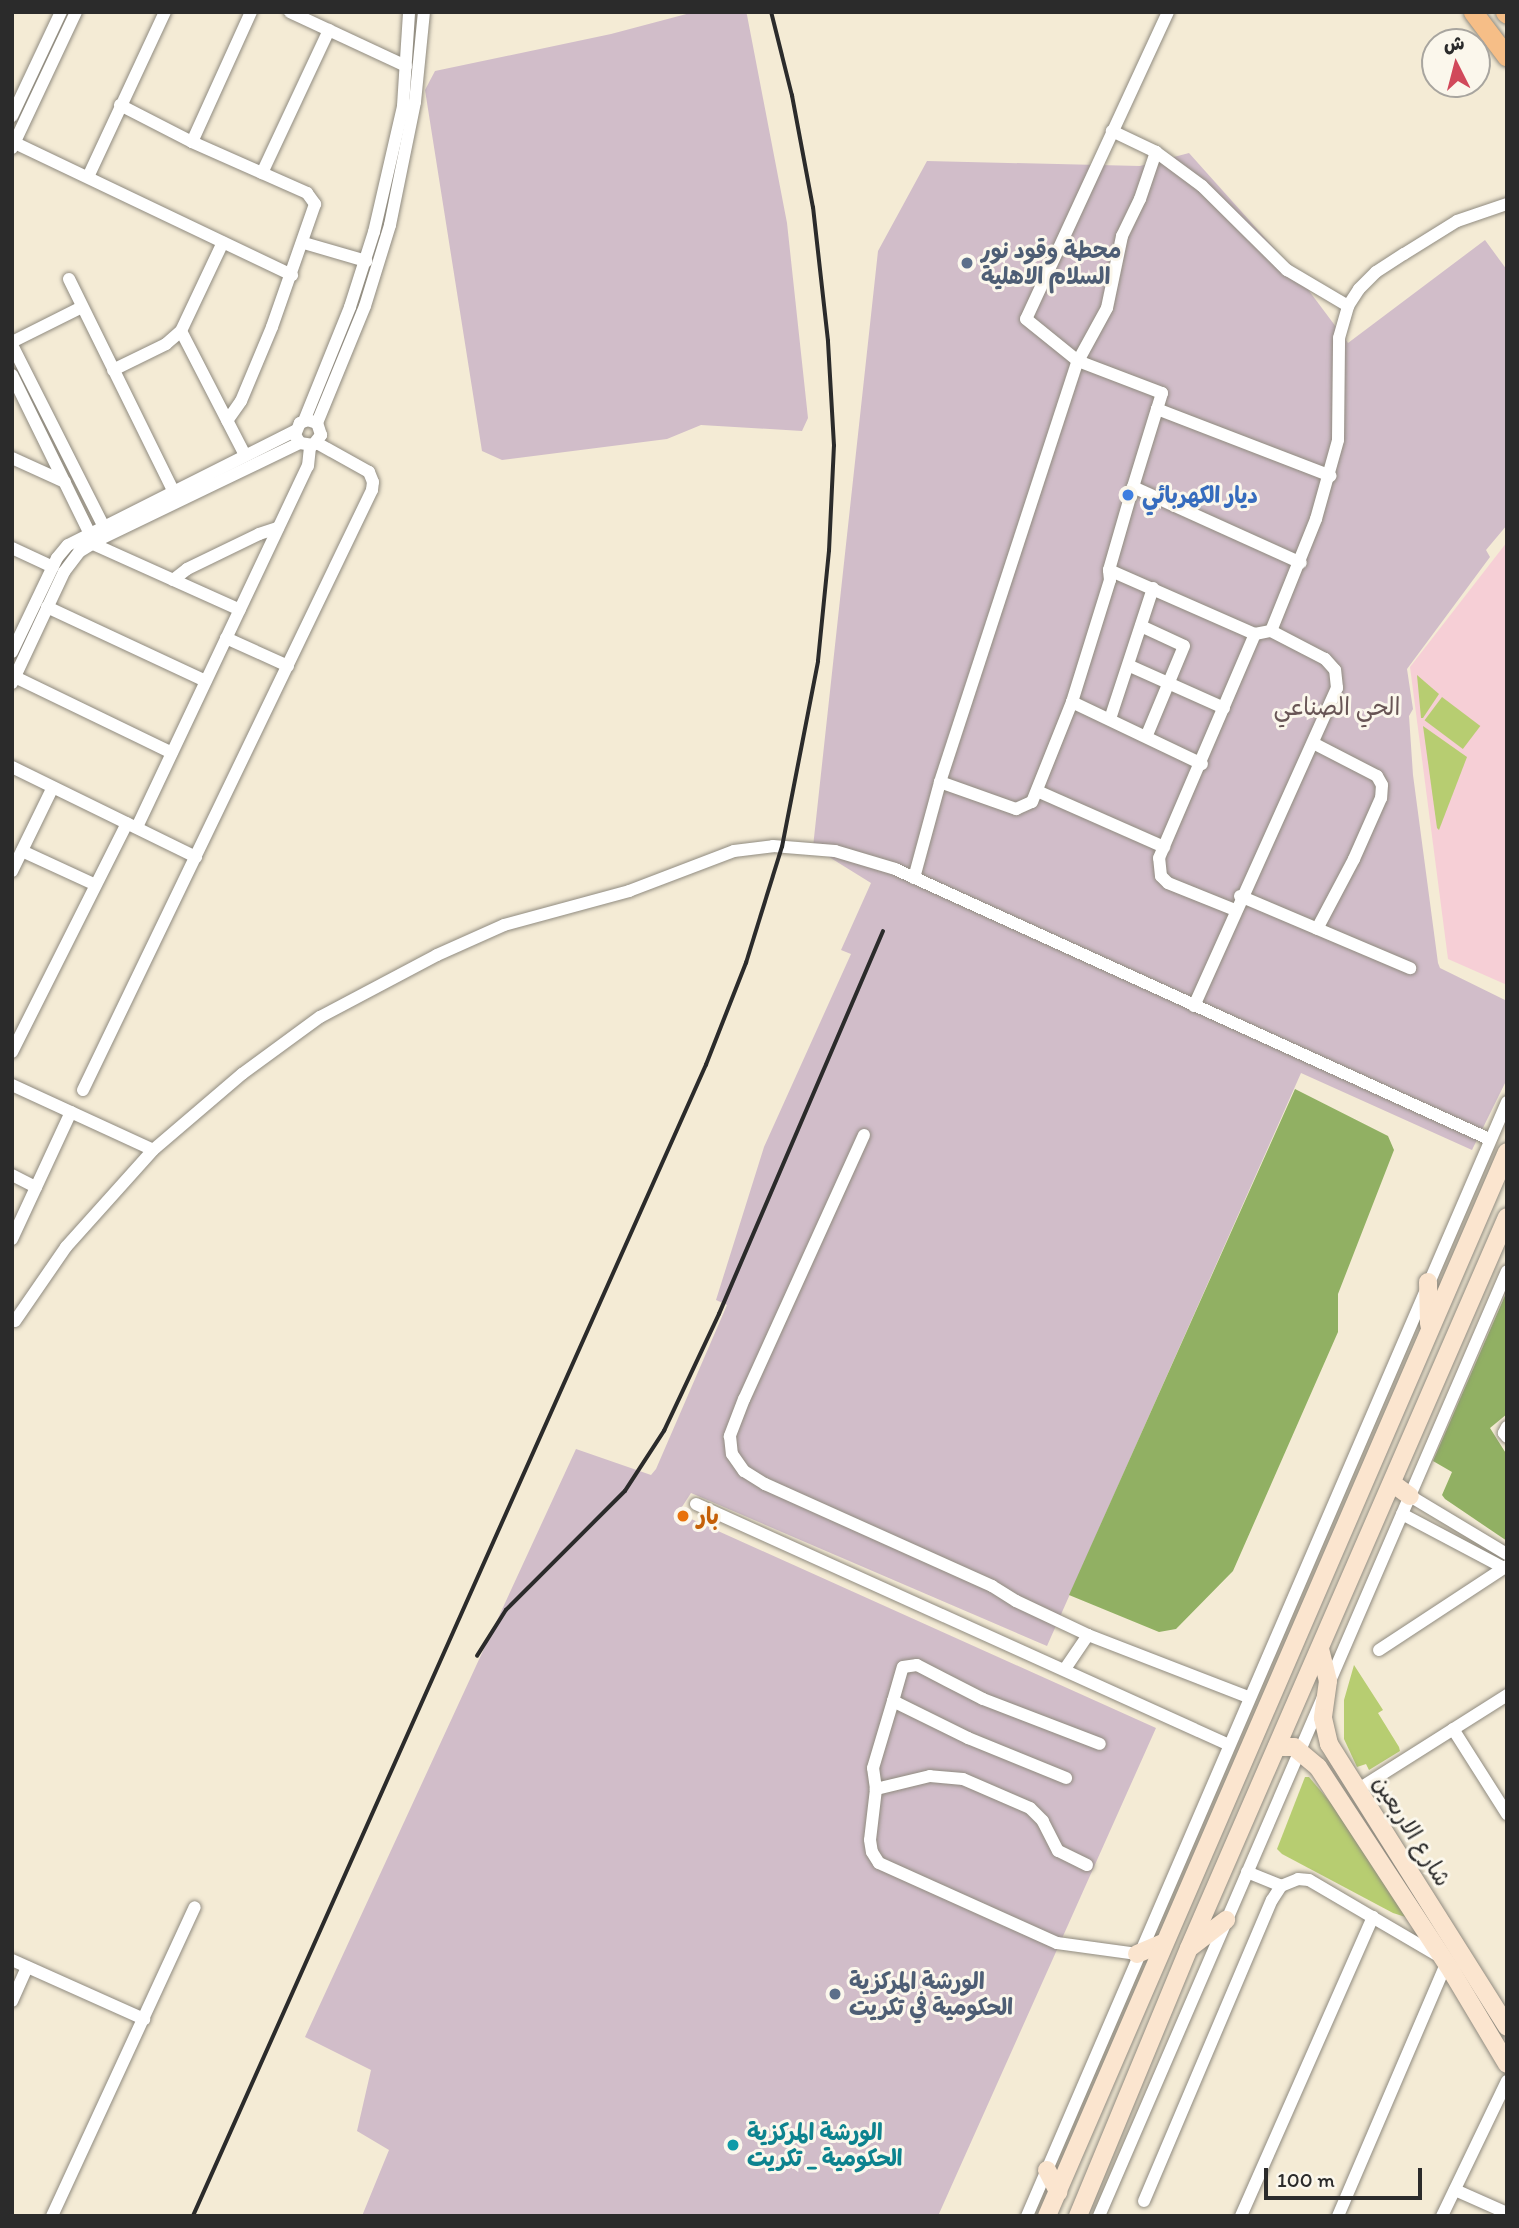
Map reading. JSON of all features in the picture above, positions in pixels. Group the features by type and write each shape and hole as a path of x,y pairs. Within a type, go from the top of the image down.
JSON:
{"main road":[{"path":"1473,12 1507,57"},
{"path":"1048,2216 1507,1152"},
{"path":"1077,2216 1189,1948 1507,1217"},
{"path":"1428,1282 1429,1330"},
{"path":"1392,1483 1409,1496"},
{"name":"شارع الاربعين","path":"1320,1648 1328,1682 1323,1709 1329,1744 1357,1790 1507,2064"},
{"path":"1277,1747 1294,1747 1300,1750"},
{"name":"شارع الاربعين","path":"1300,1750 1318,1767 1452,1964 1506,2025"},
{"path":"1189,1948 1226,1920"},
{"path":"1137,1954 1165,1942"},
{"path":"1047,2170 1058,2192"}],"street":[{"path":"61,12 13,146 88,177 292,275"},
{"path":"12,116 76,12"},
{"path":"88,177 164,12"},
{"path":"192,142 251,12"},
{"path":"290,12 406,66"},
{"path":"332,371 397,167 409,12"},
{"path":"12,1052 96,885 172,753 310,461 307,434 332,371 374,280 416,90 424,12"},
{"path":"940,782 1016,809 1032,802 1072,702 1110,580 1109,570 1162,393 1078,361 1026,319 1168,12"},
{"path":"262,173 329,30"},
{"path":"120,105 192,142 307,193 314,199 316,208 292,275 246,390 227,421"},
{"path":"1112,131 1156,152 1202,186 1287,270 1348,306"},
{"path":"914,878 940,782 1078,361 1107,308 1122,236 1140,199 1156,152"},
{"path":"1270,631 1301,563 1331,476 1338,440 1339,338 1348,306 1359,289 1376,272 1413,248 1457,221 1507,204"},
{"path":"113,370 166,344 181,331 223,242"},
{"path":"304,243 366,261"},
{"path":"69,279 173,489"},
{"path":"82,307 12,343 103,525"},
{"path":"181,331 245,455"},
{"path":"12,375 90,538 240,610"},
{"path":"1157,409 1331,476"},
{"path":"172,753 14,680 68,565 103,525 245,455 307,434"},
{"path":"12,652 53,566 68,545 90,538 307,434"},
{"path":"83,1090 373,486 371,475 366,470 307,434"},
{"path":"12,458 65,482"},
{"path":"1133,487 1301,563"},
{"path":"173,580 187,569 259,534 278,528"},
{"path":"12,548 53,566"},
{"path":"1109,570 1255,634 1270,631 1325,659 1337,675 1334,699 1240,897 1194,1006"},
{"path":"1110,719 1130,666 1153,588"},
{"path":"47,607 206,681"},
{"path":"1141,626 1184,646 1147,735"},
{"path":"1235,910 1165,880 1159,863 1255,634"},
{"path":"226,638 288,666"},
{"path":"1130,666 1224,708"},
{"path":"1072,702 1147,735 1202,764"},
{"path":"1313,743 1377,776 1382,786 1381,798 1354,859 1317,929"},
{"path":"12,767 196,857"},
{"path":"12,871 53,787"},
{"path":"1037,791 1164,847"},
{"path":"15,1321 66,1247 153,1150 242,1074 320,1017 427,960 504,925 629,891 734,851 773,846 817,848 855,855 914,878 1489,1139"},
{"path":"22,851 96,885"},
{"path":"1240,897 1410,968"},
{"path":"12,1085 153,1150"},
{"path":"1027,2216 1227,1744 1507,1101"},
{"path":"12,1239 71,1112"},
{"path":"864,1135 744,1399 730,1436 732,1454 744,1471 765,1485 992,1586 1016,1601 1088,1635 1248,1697"},
{"path":"12,1175 36,1186"},
{"path":"1099,2216 1507,1271"},
{"path":"1507,1427 1504,1433 1507,1437"},
{"path":"1409,1496 1507,1554"},
{"path":"696,1504 1227,1744"},
{"path":"1379,1650 1505,1567 1402,1514"},
{"path":"1065,1670 1088,1635"},
{"path":"1100,1744 983,1699 917,1665 903,1667 873,1768 876,1789 870,1840 872,1852 879,1863 1053,1941 1137,1954"},
{"path":"1357,1790 1507,1695"},
{"path":"893,1701 968,1738 1066,1778"},
{"path":"1453,1729 1507,1814"},
{"path":"876,1789 930,1776 963,1779 1030,1808 1043,1822 1058,1851 1087,1865"},
{"path":"1247,1872 1281,1886 1304,1879 1452,1964 1338,2216"},
{"path":"1144,2201 1272,1900 1281,1886"},
{"path":"52,2216 195,1907"},
{"path":"1241,2216 1373,1917"},
{"path":"12,1960 144,2019"},
{"path":"12,2001 27,1967"},
{"path":"1443,2216 1507,2081"},
{"path":"1455,2190 1507,2213"}],"shaded area":[{"path":"694,12 746,12 747,15 787,223 808,418 802,431 701,425 667,439 502,460 482,451 425,90 435,71 611,34"},
{"path":"1189,153 1292,268 1348,343 1485,240 1507,270 1507,525 1486,550 1490,557 1407,669 1413,709 1409,716 1413,775 1438,963 1440,968 1507,1001 1507,1079 1472,1150 1301,1073 1047,1646 691,1493 678,1513 1156,1728 938,2216 362,2216 389,2150 357,2131 371,2070 305,2037 576,1449 651,1475 656,1469 727,1305 716,1300 764,1147 851,954 841,950 871,883 813,847 878,251 927,161 1140,166"},
{"path":"1507,542 1507,985 1448,959 1410,667"}],"green space":[{"path":"1417,675 1439,694 1423,718 1421,718"},
{"path":"1442,697 1480,726 1463,749 1425,720"},
{"path":"1423,726 1467,757 1439,830 1437,828"},
{"path":"1295,1089 1388,1136 1394,1150 1338,1294 1338,1332 1233,1571 1176,1629 1159,1632 1069,1595"},
{"path":"1507,1291 1507,1414 1490,1428 1507,1455 1507,1541 1445,1499 1442,1495 1452,1472 1433,1461"},
{"path":"1354,1665 1383,1710 1378,1713 1400,1751 1369,1770 1366,1764 1357,1767 1344,1739 1344,1700"},
{"path":"1305,1777 1309,1777 1341,1815 1412,1919 1393,1913 1277,1849"}],"railway":[{"path":"193,2216 706,1065 746,963 782,847 818,661 829,551 834,446 828,341 813,208 792,96 771,12"},
{"path":"477,1656 506,1610 625,1491 664,1431 719,1314 883,932"}],"place":[{"name":"محطة وقود نور السلام الاهلية","path":"967,263"},
{"name":"ديار الكهربائي","path":"1128,495"},
{"name":"بار","path":"683,1516"},
{"name":"الورشة المركزية الحكومية في تكريت","path":"835,1994"},
{"name":"الورشة المركزية الحكومية _ تكريت","path":"733,2145"}],"district":[{"name":"الحي الصناعي","path":"1337,707"}]}
